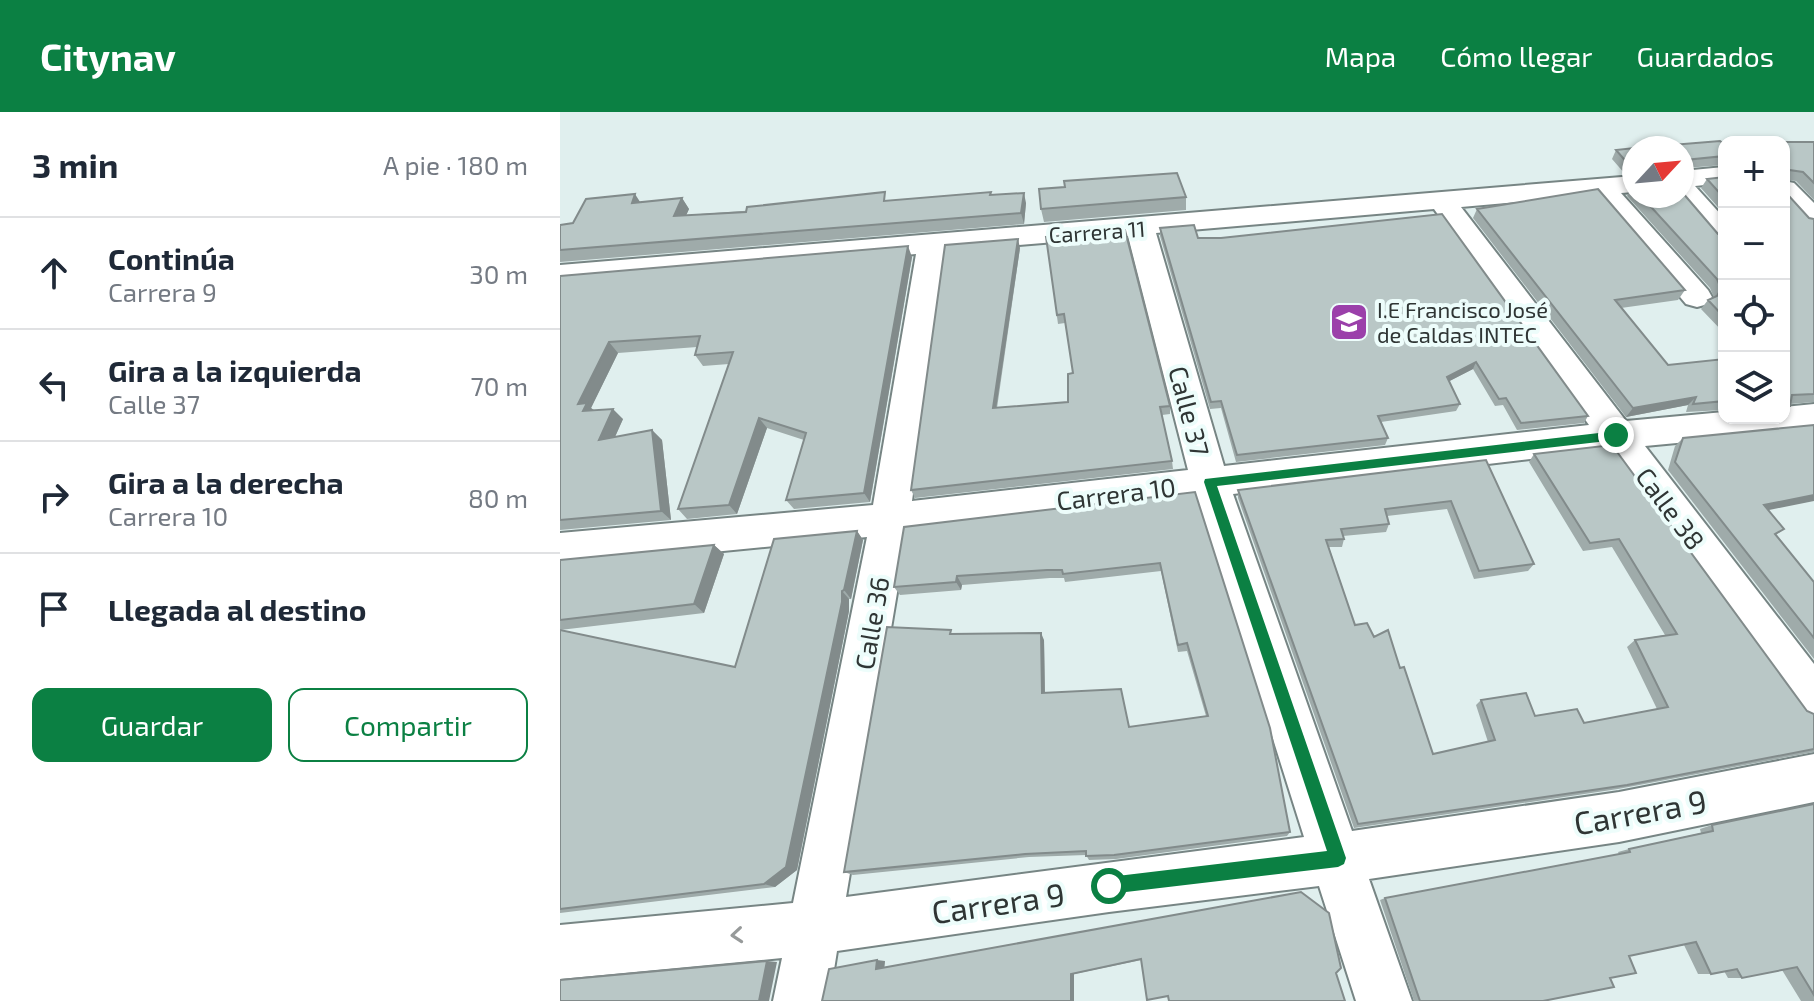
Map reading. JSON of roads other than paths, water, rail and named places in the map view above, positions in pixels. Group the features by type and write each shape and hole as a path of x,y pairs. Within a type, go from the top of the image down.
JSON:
{"street":[{"path":"1694,178 1718,176"},
{"path":"1790,184 1814,191"},
{"name":"Carrera 11","path":"560,275 1622,185"},
{"path":"1601,187 1697,297"},
{"path":"1790,195 1814,219"},
{"name":"Calle 38","path":"1442,201 1814,700"},
{"path":"1694,201 1718,228"},
{"name":"Calle 37","path":"1140,228 1210,482 1384,1001"},
{"name":"Calle 36","path":"801,1001 890,519 932,243"},
{"name":"Carrera 10","path":"560,550 890,519 1616,435 1814,417"},
{"name":"Carrera 9","path":"560,952 815,928 1109,886 1338,858 1619,817 1814,778"}],"place":[{"name":"I.E Francisco José de Caldas INTEC","path":"1349,322"}]}
